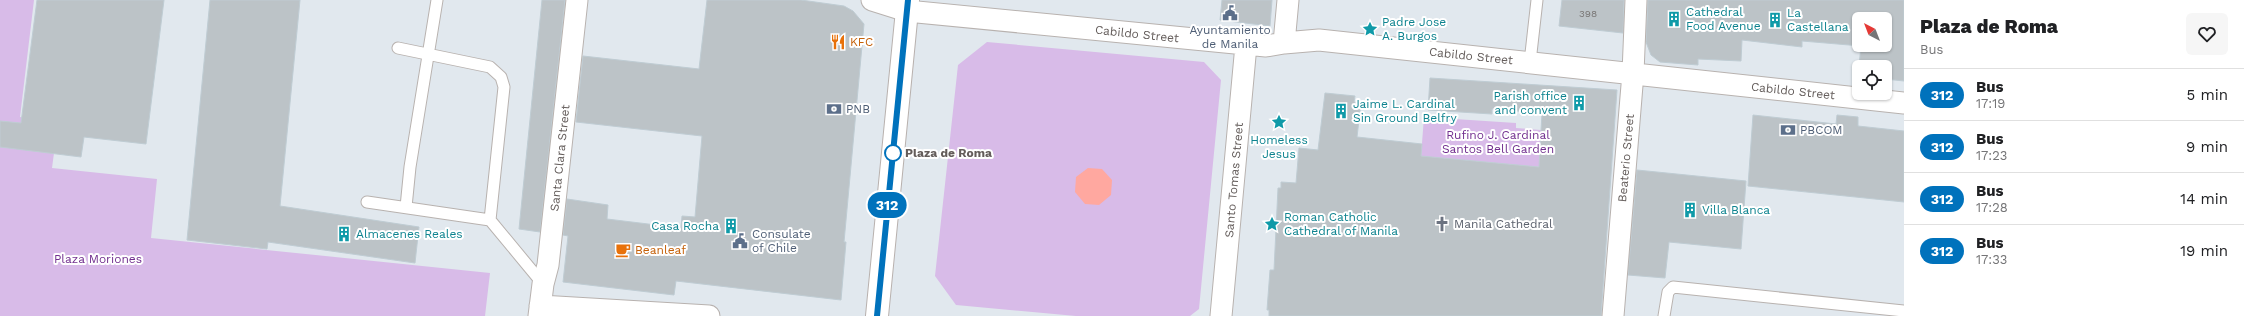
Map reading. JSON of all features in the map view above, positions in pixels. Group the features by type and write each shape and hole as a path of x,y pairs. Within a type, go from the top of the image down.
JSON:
{"street":[{"name":"Santa Clara Street","path":"540,311 543,284 548,265 577,0"},
{"name":"Cabildo Street","path":"872,0 1246,45 1266,46 1284,42 1319,40 1904,103"},
{"path":"1284,42 1288,0"},
{"name":"Beaterio Street","path":"1614,316 1621,129 1633,73 1636,0"},
{"path":"877,316 907,5"},
{"name":"Santo Tomas Street","path":"1221,316 1246,45"},
{"path":"540,311 710,316"}],"lane":[{"path":"406,207 437,0"},
{"path":"1530,62 1537,0"},
{"path":"398,48 490,67 501,77 504,87 490,220"},
{"path":"367,202 490,220 543,284"},
{"path":"1664,316 1668,292 1673,287 1904,311"}],"green space":[{"name":"Plaza Moriones","path":"0,0 34,0 20,117 58,123 52,168 157,179 151,238 490,273 485,316 0,316"},
{"name":"Plaza de Roma","path":"987,42 1204,62 1221,80 1199,309 1190,316 1076,316 956,305 935,276 958,65"},
{"name":"Rufino J. Cardinal Santos Bell Garden","path":"1424,117 1516,123 1516,128 1541,130 1541,135 1543,136 1541,167 1421,156"}],"shaded area":[{"path":"1088,168 1102,169 1112,180 1111,195 1099,205 1085,204 1075,192 1076,177"}],"building":[{"path":"37,0 164,0 146,144 84,137 81,157 0,147 0,121 21,123"},
{"path":"210,0 300,0 280,206 419,227 415,263 268,242 267,249 187,240"},
{"path":"542,0 565,0 540,232 519,229"},
{"path":"707,0 801,0 844,6 853,11 864,24 844,242 846,242 841,300 676,281 674,295 563,282 568,236 563,235 567,199 608,205 607,219 681,228 682,216 695,217 702,136 576,122 583,56 699,69"},
{"path":"1222,0 1272,0 1270,26 1220,20"},
{"path":"1562,0 1624,0 1623,33 1559,26"},
{"path":"1648,0 1904,0 1904,81 1892,80 1892,60 1860,60 1860,52 1892,52 1892,12 1852,12 1852,45 1802,41 1802,47 1742,40 1741,61 1698,59 1698,65 1660,62 1651,55 1646,42"},
{"name":"Manila Cathedral","path":"1430,78 1617,90 1601,316 1269,316 1269,310 1267,310 1270,270 1274,270 1278,188 1281,188 1281,182 1296,183 1299,148 1318,150 1325,93 1355,96 1354,102 1361,103 1357,137 1422,144 1421,156 1539,167 1542,113 1492,109 1492,114 1428,110"},
{"path":"1753,115 1836,124 1837,115 1858,117 1858,126 1904,131 1904,202 1748,186"},
{"name":"Villa Blanca","path":"1637,170 1746,181 1741,249 1669,242 1665,278 1628,275"}],"bus line":[{"name":"312","path":"877,316 908,0"}],"place":[{"name":"Ayuntamiento de Manila","path":"1230,13"},
{"name":"Cathedral Food Avenue","path":"1674,19"},
{"name":"La Castellana","path":"1775,20"},
{"name":"Padre Jose A. Burgos","path":"1370,29"},
{"name":"KFC","path":"838,42"},
{"name":"Parish office and convent","path":"1579,103"},
{"name":"PNB","path":"834,109"},
{"name":"Jaime L. Cardinal Sin Ground Belfry","path":"1341,111"},
{"name":"Homeless Jesus","path":"1279,122"},
{"name":"PBCOM","path":"1788,130"},
{"name":"Plaza de Roma","path":"893,153"},
{"name":"Villa Blanca","path":"1690,210"},
{"name":"Roman Catholic Cathedral of Manila","path":"1272,224"},
{"name":"Manila Cathedral","path":"1442,224"},
{"name":"Casa Rocha","path":"731,226"},
{"name":"Almacenes Reales","path":"344,234"},
{"name":"Consulate of Chile","path":"740,241"},
{"name":"Beanleaf","path":"623,250"}]}
